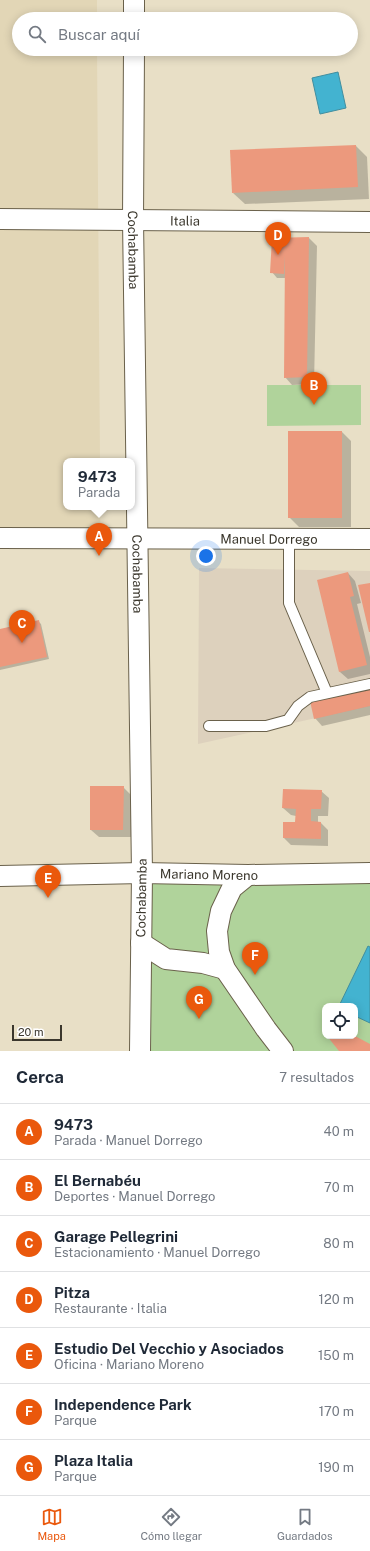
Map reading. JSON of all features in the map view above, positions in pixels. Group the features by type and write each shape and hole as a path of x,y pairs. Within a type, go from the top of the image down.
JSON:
{"street":[{"path":"134,0 134,12"},
{"name":"Cochabamba","path":"134,56 133,219 142,873 140,1051"},
{"name":"Italia","path":"0,219 370,222"},
{"name":"Manuel Dorrego","path":"0,538 370,539"},
{"name":"Mariano Moreno","path":"0,876 142,873 248,875 370,873"},
{"path":"248,875 232,888 221,911 217,931 218,952 225,969 283,1051"},
{"path":"141,943 166,959 203,963 225,969"}],"lane":[{"path":"289,538 289,603 327,693"},
{"path":"209,726 266,726 288,720 298,706 310,697 370,684"}],"shaded area":[{"path":"0,0 97,0 97,12 12,12 12,56 97,56 100,458 63,458 63,510 100,510 101,549 0,534"},
{"path":"199,568 370,571 370,706 198,744"}],"green space":[{"path":"267,385 361,385 361,425 267,426"},
{"path":"142,873 370,873 370,1051 140,1051"}],"water":[{"path":"338,72 346,108 320,114 312,78"},
{"path":"368,946 370,947 370,1023 358,1017 358,1003 340,1003"}],"building":[{"path":"356,145 358,187 232,193 230,150"},
{"path":"309,237 307,377 284,378 285,255 284,274 270,273 272,238"},
{"path":"288,431 342,431 342,518 288,518"},
{"path":"348,572 354,596 350,597 367,665 339,672 317,580"},
{"path":"370,583 370,632 369,632 358,585"},
{"path":"39,620 47,657 0,667 0,629"},
{"path":"370,688 370,706 314,719 310,701"},
{"path":"90,786 124,786 123,830 90,830"},
{"path":"283,789 322,790 321,809 311,809 311,821 321,822 321,839 283,838 283,822 295,822 296,809 282,808"},
{"path":"358,1038 370,1044 370,1051 339,1051 329,1039 358,1039"}],"place":[{"name":"Pitza","path":"278,255"},
{"name":"El Bernabéu","path":"314,405"},
{"name":"9473","path":"99,556"},
{"name":"Garage Pellegrini","path":"22,643"},
{"name":"Estudio Del Vecchio y Asociados","path":"48,898"},
{"name":"Independence Park","path":"255,975"},
{"name":"Plaza Italia","path":"199,1019"}]}
